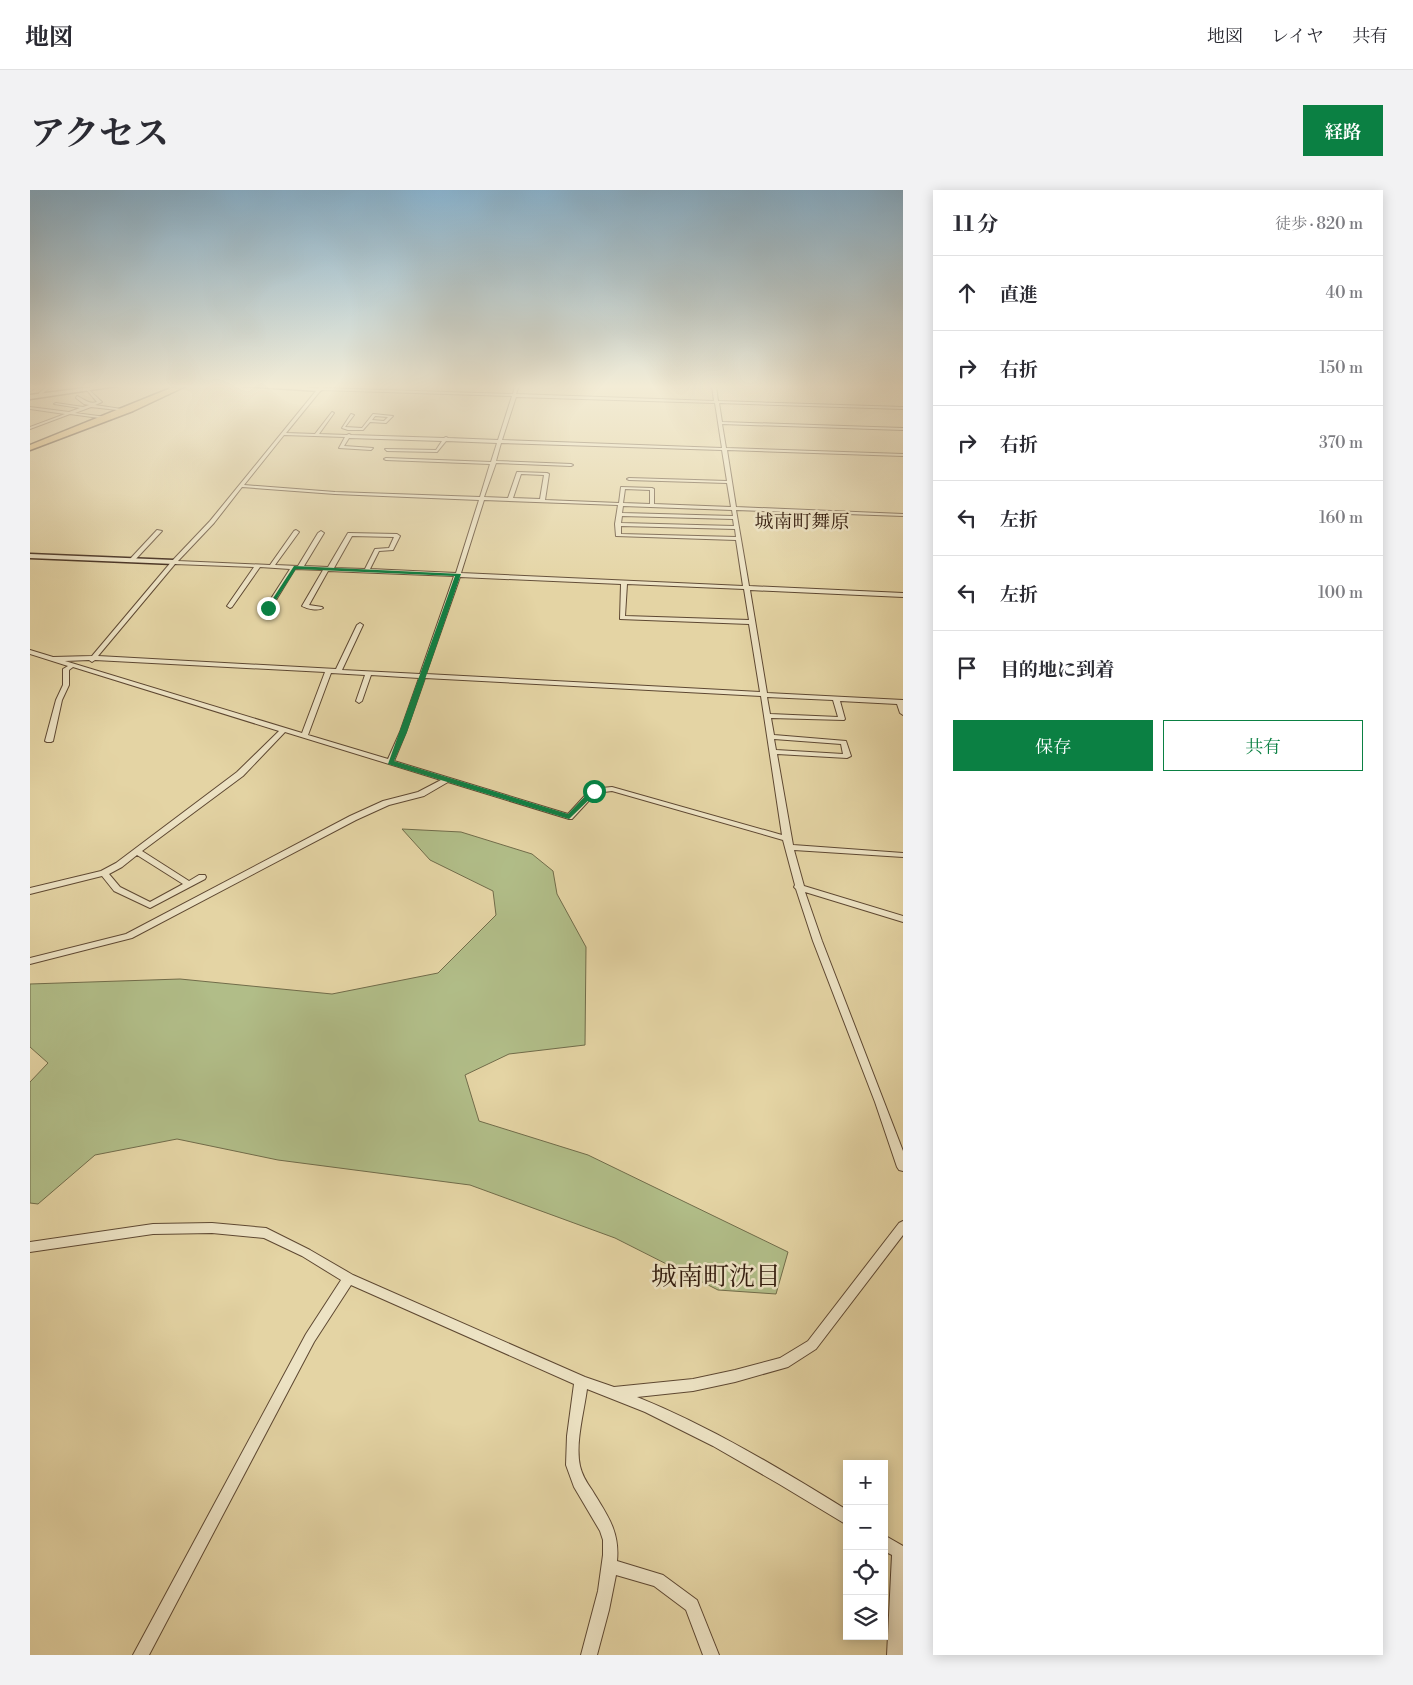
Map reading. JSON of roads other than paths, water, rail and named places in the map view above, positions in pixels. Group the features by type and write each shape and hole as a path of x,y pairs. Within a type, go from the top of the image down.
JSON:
{"street":[{"path":"85,668 174,562 212,522 267,454"},
{"path":"390,762 403,732 458,574 497,454"},
{"path":"725,454 788,843 798,887 881,1103 903,1167"},
{"path":"887,454 903,455"},
{"path":"386,459 571,465"},
{"path":"510,500 518,473 547,474 542,501"},
{"path":"629,479 729,482"},
{"path":"241,486 334,493 903,515"},
{"path":"652,505 652,489 623,488 618,535 738,539"},
{"path":"619,514 735,518"},
{"path":"618,524 737,528"},
{"path":"132,560 159,531"},
{"path":"272,566 296,532"},
{"path":"268,608 322,533"},
{"path":"320,608 305,606 350,534 397,536 391,549 377,550 367,570"},
{"path":"30,556 903,595"},
{"path":"230,606 258,566"},
{"path":"624,582 622,618 753,622"},
{"path":"338,672 360,625"},
{"path":"30,652 569,817 594,791 612,789 788,843 903,855"},
{"path":"51,659 94,658 328,672 901,701 903,713"},
{"path":"49,741 59,700 66,685 66,669 73,665"},
{"path":"305,735 328,672"},
{"path":"359,701 368,674"},
{"path":"768,716 842,719 836,698"},
{"path":"30,891 104,873 119,865 240,774 285,729"},
{"path":"771,737 844,742 847,756 773,752"},
{"path":"30,961 128,936 353,818 386,804 421,794 446,780"},
{"path":"136,851 190,884"},
{"path":"104,873 117,889 150,905 202,877"},
{"path":"798,887 903,919"},
{"path":"614,1393 693,1385 783,1363 812,1345 903,1226"},
{"path":"30,1246 153,1229 244,1230 266,1233 306,1253 349,1279 581,1382 614,1393 714,1441 843,1516"},
{"path":"141,1655 310,1338 349,1279"},
{"path":"581,1382 573,1463 578,1478 608,1530 611,1540 609,1566 598,1628 589,1655"},
{"path":"888,1545 901,1553 895,1655"},
{"path":"609,1566 658,1580 692,1605 712,1655"}],"district":[{"name":"城南町舞原","path":"802,521"},
{"name":"城南町沈目","path":"716,1276"}]}
